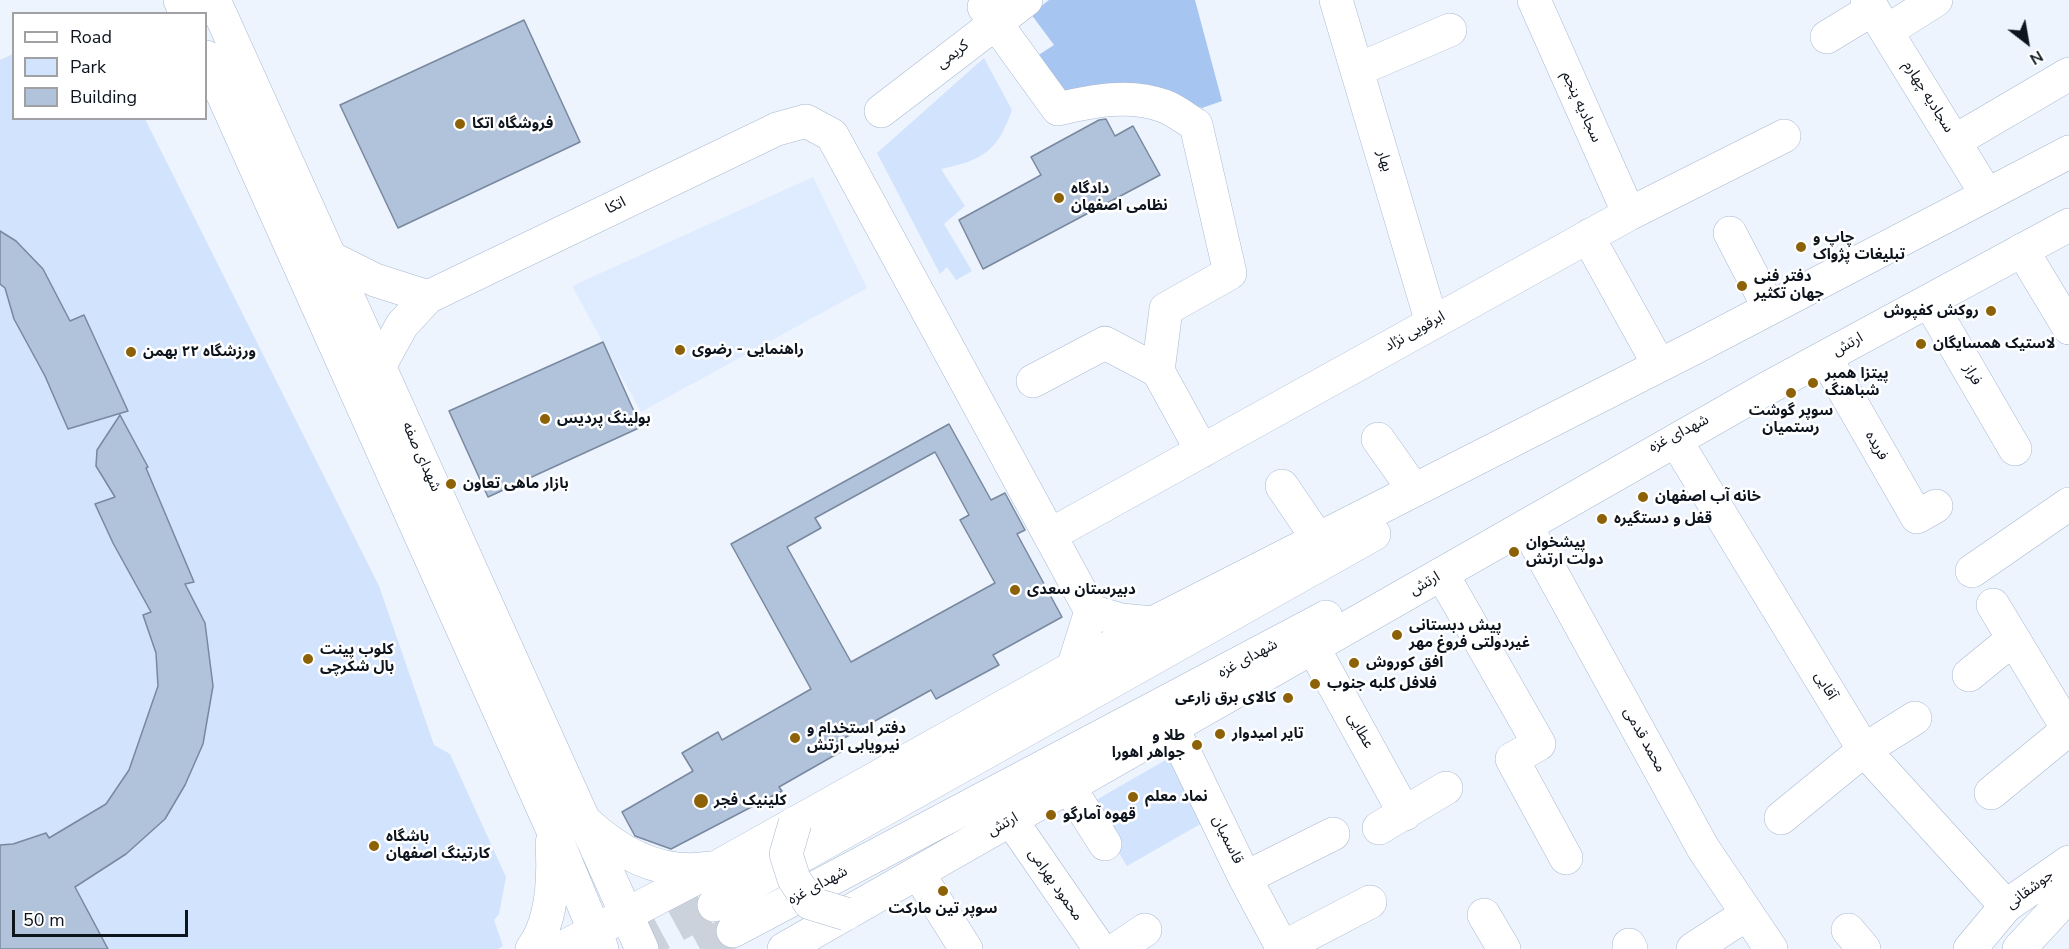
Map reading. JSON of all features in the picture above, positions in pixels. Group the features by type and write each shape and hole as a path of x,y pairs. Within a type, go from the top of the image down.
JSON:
{"street":[{"name":"شهدای صفه","path":"214,0 642,949"},
{"name":"کریمی","path":"881,111 989,15 1026,0"},
{"name":"بهار","path":"1336,0 1432,323"},
{"name":"سجادیه پنجم","path":"1534,0 1629,214"},
{"path":"1827,37 1876,13 1936,0"},
{"name":"سجادیه چهارم","path":"1876,13 1987,195"},
{"path":"989,15 1058,109 1093,101 1136,99 1165,106 1196,125 1230,273 1166,309 1158,371"},
{"path":"1356,70 1450,30"},
{"path":"207,59 551,826 599,941"},
{"path":"1955,141 2069,74"},
{"name":"اتکا","path":"428,297 777,129 806,121 832,135 1050,536"},
{"name":"ابرقویی نژاد","path":"1050,536 1590,235 1784,136"},
{"path":"561,949 599,941 626,916 1153,623 1692,349 2069,152"},
{"name":"ارتش","path":"784,949 1314,649 1764,390 2069,225"},
{"path":"1730,233 1769,308"},
{"path":"1590,235 1593,246 1659,365"},
{"path":"2022,250 2069,328"},
{"path":"331,258 375,280 428,297 402,325 380,365"},
{"name":"فراز","path":"1929,301 2015,449"},
{"path":"1033,381 1105,343 1158,371 1202,451"},
{"name":"شهدای غزه","path":"1692,349 1559,430 723,918 1417,569 1764,390"},
{"name":"فریده","path":"1825,357 1917,517 1936,506"},
{"path":"1378,439 1414,490"},
{"name":"آقایی","path":"1676,441 1864,750 2007,906"},
{"path":"1282,486 1318,539"},
{"path":"1972,571 2069,504"},
{"name":"محمد قدمی","path":"1526,526 1703,848 1771,949"},
{"path":"1050,536 1091,611 1121,620 1153,623"},
{"path":"1442,574 1539,744 1512,759 1566,858"},
{"path":"1991,793 2069,730 1993,605"},
{"path":"1073,668 1091,611"},
{"path":"1970,675 2013,639"},
{"name":"عطایی","path":"1314,649 1392,821 1446,788"},
{"path":"1780,818 1864,750 1915,718"},
{"name":"قاسمیان","path":"1173,729 1282,949"},
{"path":"1069,787 1105,844"},
{"path":"583,820 609,843 659,868 687,872 719,866"},
{"name":"محمود بهرامی","path":"1011,820 1100,949"},
{"path":"795,823 786,854 794,879 810,903 846,914"},
{"path":"532,949 537,942 547,911 554,874 551,826"},
{"path":"1245,878 1333,834"},
{"name":"جوشقانی","path":"1970,949 2007,906 2069,862"},
{"path":"918,873 966,949"},
{"path":"1282,949 1370,902"},
{"path":"2019,949 2066,911"},
{"path":"1693,949 1747,914"},
{"path":"1117,949 1145,930"}],"shaded area":[{"path":"1049,0 1195,0 1222,101 1202,108 1170,95 1061,94 1034,58 1054,45 1031,14"},
{"name":"راهنمایی - رضوی","path":"813,177 867,288 641,412 572,286"}],"green space":[{"name":"ورزشگاه ۲۲ بهمن","path":"12,54 12,120 146,120 379,586 434,745 450,754 506,877 499,914 494,920 503,946 498,949 0,949 0,60"},
{"path":"984,58 1012,110 1000,136 987,152 968,162 941,169 965,206 944,224 972,271 956,280 947,267 940,274 877,153"},
{"path":"1178,753 1211,818 1127,866 1089,804"}],"building":[{"name":"فروشگاه اتکا","path":"524,20 580,142 398,228 340,105"},
{"name":"دادگاه نظامی اصفهان","path":"1106,119 1115,136 1133,126 1160,175 983,269 959,220 1041,175 1031,157 1099,120"},
{"path":"0,231 16,241 43,269 70,321 84,315 128,411 68,429 45,376 14,319 5,288 0,284"},
{"name":"بولینگ پردیس","path":"603,342 641,427 488,497 449,411"},
{"path":"120,415 148,467 146,468 194,582 185,584 205,623 213,686 203,744 185,785 165,819 126,854 75,887 108,949 0,949 0,845 13,844 46,833 49,838 106,804 129,770 158,686 156,653 143,615 151,612 113,543 95,504 115,497 96,466 97,450"},
{"name":"دبیرستان سعدی","path":"949,424 991,500 1005,493 1025,530 1017,534 1062,617 993,655 999,665 936,699 931,690 837,742 842,751 779,787 782,791 671,849 635,836 622,812 693,771 682,753 718,732 722,740 811,689 731,544","holes":["935,452 969,515 960,520 995,583 851,662 787,547 821,528 815,518"]}],"tunnel":[{"path":"633,949 714,905"},
{"path":"700,949 733,931"}],"place":[{"name":"فروشگاه اتکا","path":"460,124"},
{"name":"دادگاه نظامی اصفهان","path":"1059,198"},
{"name":"چاپ و تبلیغات پژواک","path":"1801,247"},
{"name":"دفتر فنی جهان تکثیر","path":"1742,286"},
{"name":"روکش کفپوش","path":"1991,311"},
{"name":"لاستیک همسایگان","path":"1921,344"},
{"name":"راهنمایی - رضوی","path":"680,350"},
{"name":"ورزشگاه ۲۲ بهمن","path":"131,352"},
{"name":"پیتزا همبر شباهنگ","path":"1813,383"},
{"name":"سوپر گوشت رستمیان","path":"1791,393"},
{"name":"بولینگ پردیس","path":"545,419"},
{"name":"بازار ماهی تعاون","path":"451,484"},
{"name":"خانه آب اصفهان","path":"1643,497"},
{"name":"قفل و دستگیره","path":"1602,519"},
{"name":"پیشخوان دولت ارتش","path":"1514,552"},
{"name":"دبیرستان سعدی","path":"1015,590"},
{"name":"پیش دبستانی غیردولتی فروغ مهر","path":"1397,635"},
{"name":"کلوب پینت بال شکرچی","path":"308,659"},
{"name":"افق کوروش","path":"1354,663"},
{"name":"فلافل کلبه جنوب","path":"1315,684"},
{"name":"کالای برق زارعی","path":"1288,698"},
{"name":"تایر امیدوار","path":"1220,734"},
{"name":"دفتر استخدام و نیرویابی ارتش","path":"795,738"},
{"name":"طلا و جواهر اهورا","path":"1197,745"},
{"name":"نماد معلم","path":"1133,797"},
{"name":"کلینیک فجر","path":"701,801"},
{"name":"قهوه آمارگو","path":"1051,815"},
{"name":"باشگاه کارتینگ اصفهان","path":"374,846"},
{"name":"سوپر تین مارکت","path":"943,891"}]}
